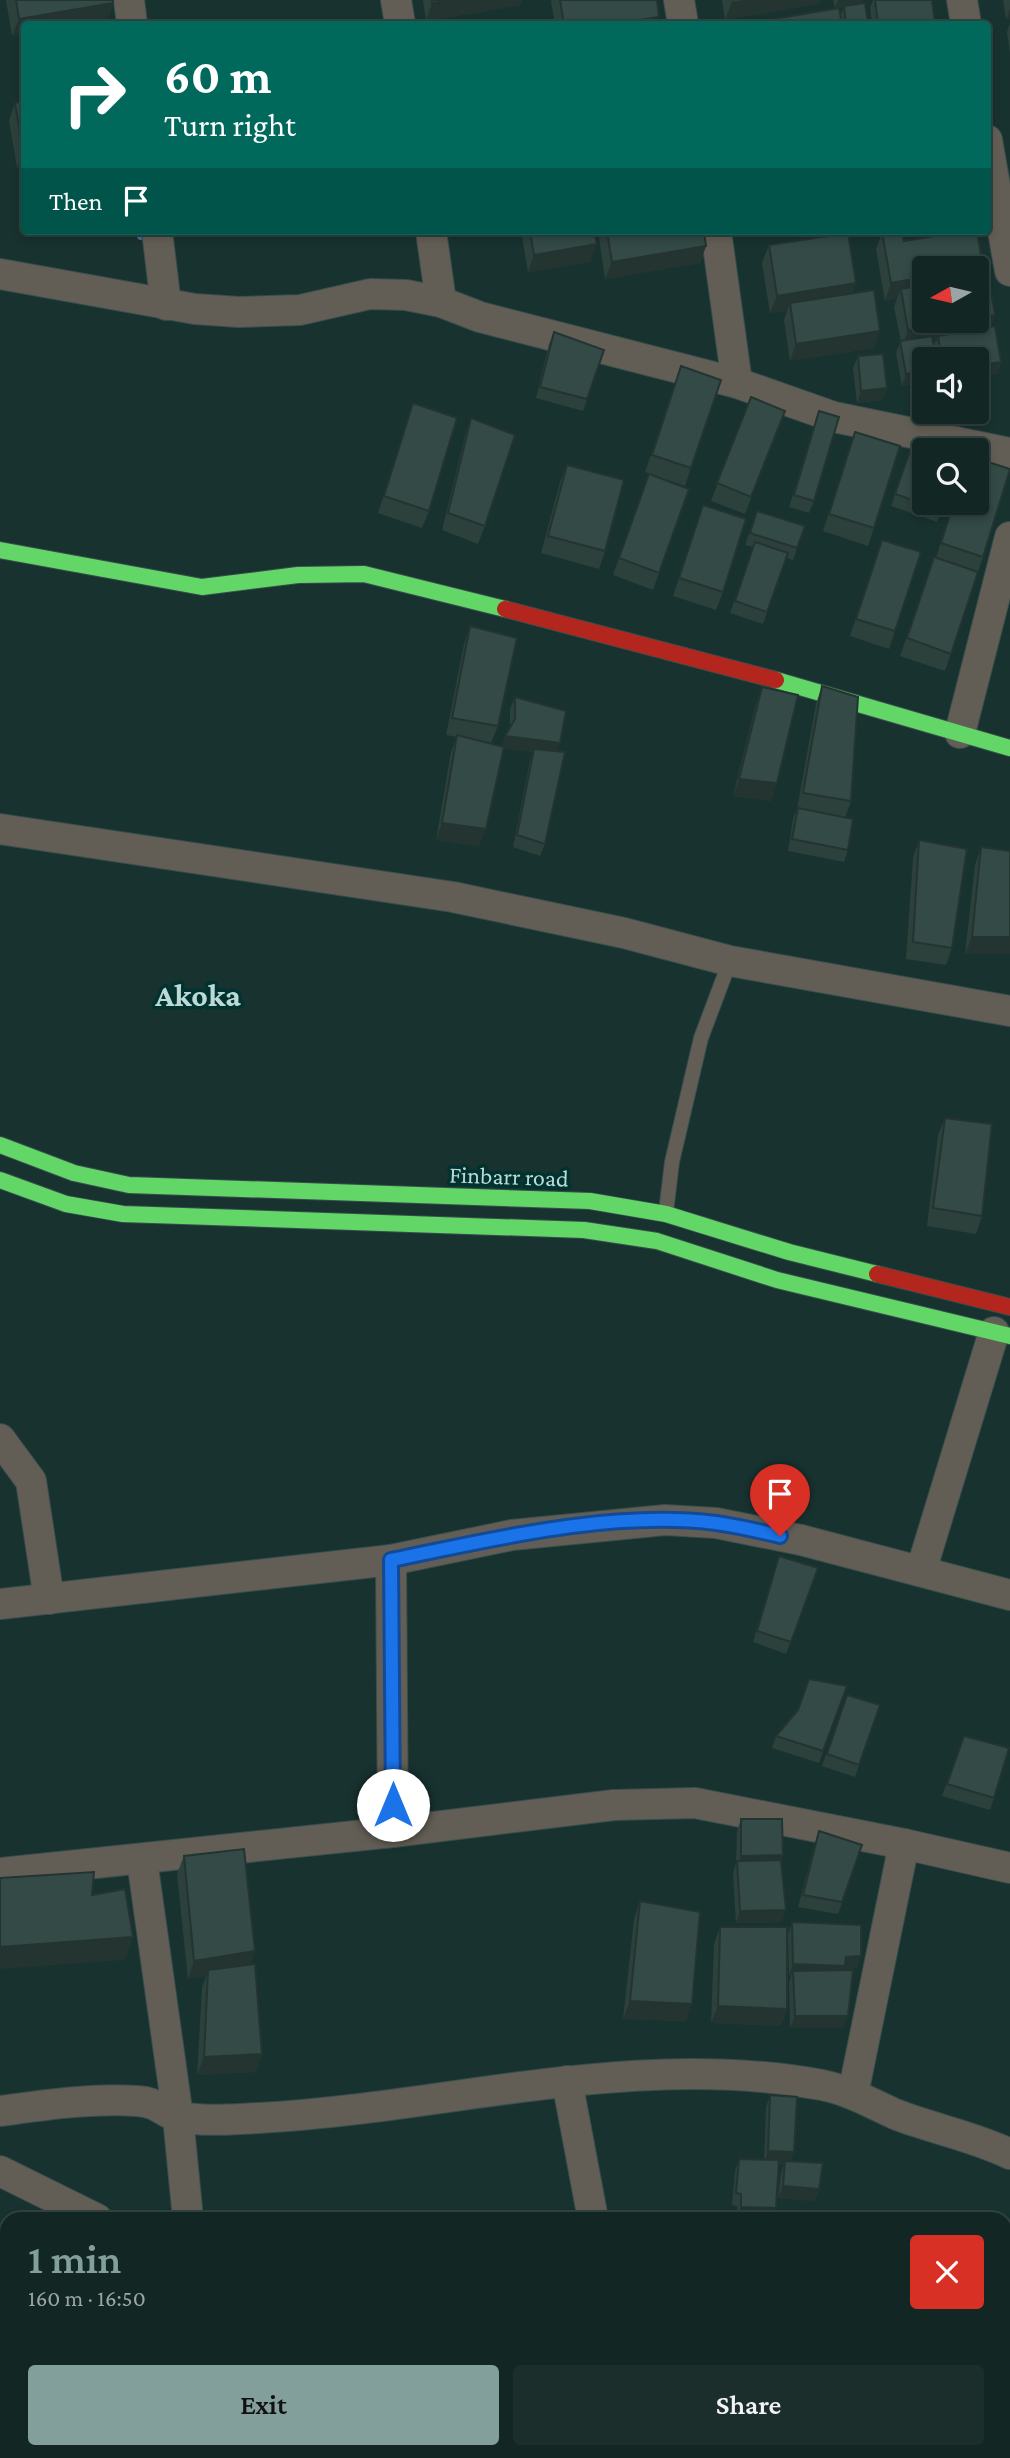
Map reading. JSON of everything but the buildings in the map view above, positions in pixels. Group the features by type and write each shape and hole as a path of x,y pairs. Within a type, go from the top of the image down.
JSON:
{"main road":[{"path":"0,550 202,587 237,585 298,575 364,574 730,666 1010,748"},
{"name":"Finbarr road","path":"0,1145 74,1173 129,1185 590,1201 666,1214 789,1252 1010,1307"},
{"path":"0,1180 66,1204 123,1214 584,1230 657,1241 777,1280 1002,1334"}],"street":[{"path":"129,0 132,21"},
{"path":"396,0 400,21"},
{"path":"679,0 682,21"},
{"path":"962,0 966,21"},
{"path":"991,161 1009,255"},
{"path":"157,235 166,304"},
{"path":"432,235 441,302"},
{"path":"717,235 737,383"},
{"path":"0,274 166,304 239,312 300,310 370,294 406,295 441,302 480,317 737,383 834,417 1010,453"},
{"path":"960,733 1010,537"},
{"path":"0,830 453,897 624,933 730,961 1010,1011"},
{"path":"921,1571 1002,1334"},
{"path":"0,1439 31,1481 49,1599"},
{"path":"0,1604 391,1560 512,1535 665,1520 716,1523 801,1540 1010,1595"},
{"path":"391,1560 393,1832"},
{"path":"0,1873 142,1860 614,1805 695,1803 1010,1868"},
{"path":"853,2094 904,1844"},
{"path":"142,1860 178,2117 187,2212"},
{"path":"0,2111 93,2100 139,2101 159,2104 178,2117 259,2118 652,2073 759,2077 823,2085 853,2094 897,2114 979,2139 1010,2154"},
{"path":"567,2081 592,2212"},
{"path":"0,2171 83,2212"}],"lane":[{"path":"666,1214 672,1162 701,1038 730,961"}],"traffic: fast":[{"path":"0,550 202,587 298,575 364,574 505,609"},
{"path":"776,680 1010,748"},
{"path":"0,1145 74,1173 129,1185 590,1201 666,1214 789,1252 877,1274"},
{"path":"0,1180 66,1204 123,1214 584,1230 657,1241 777,1280 1010,1336"}],"traffic: jam":[{"path":"505,609 776,680"},
{"path":"877,1274 1010,1307"}],"district":[{"name":"Akoka","path":"198,995"}],"route":[{"path":"393,1805 391,1560 512,1535 665,1520 716,1523 780,1536"}]}
